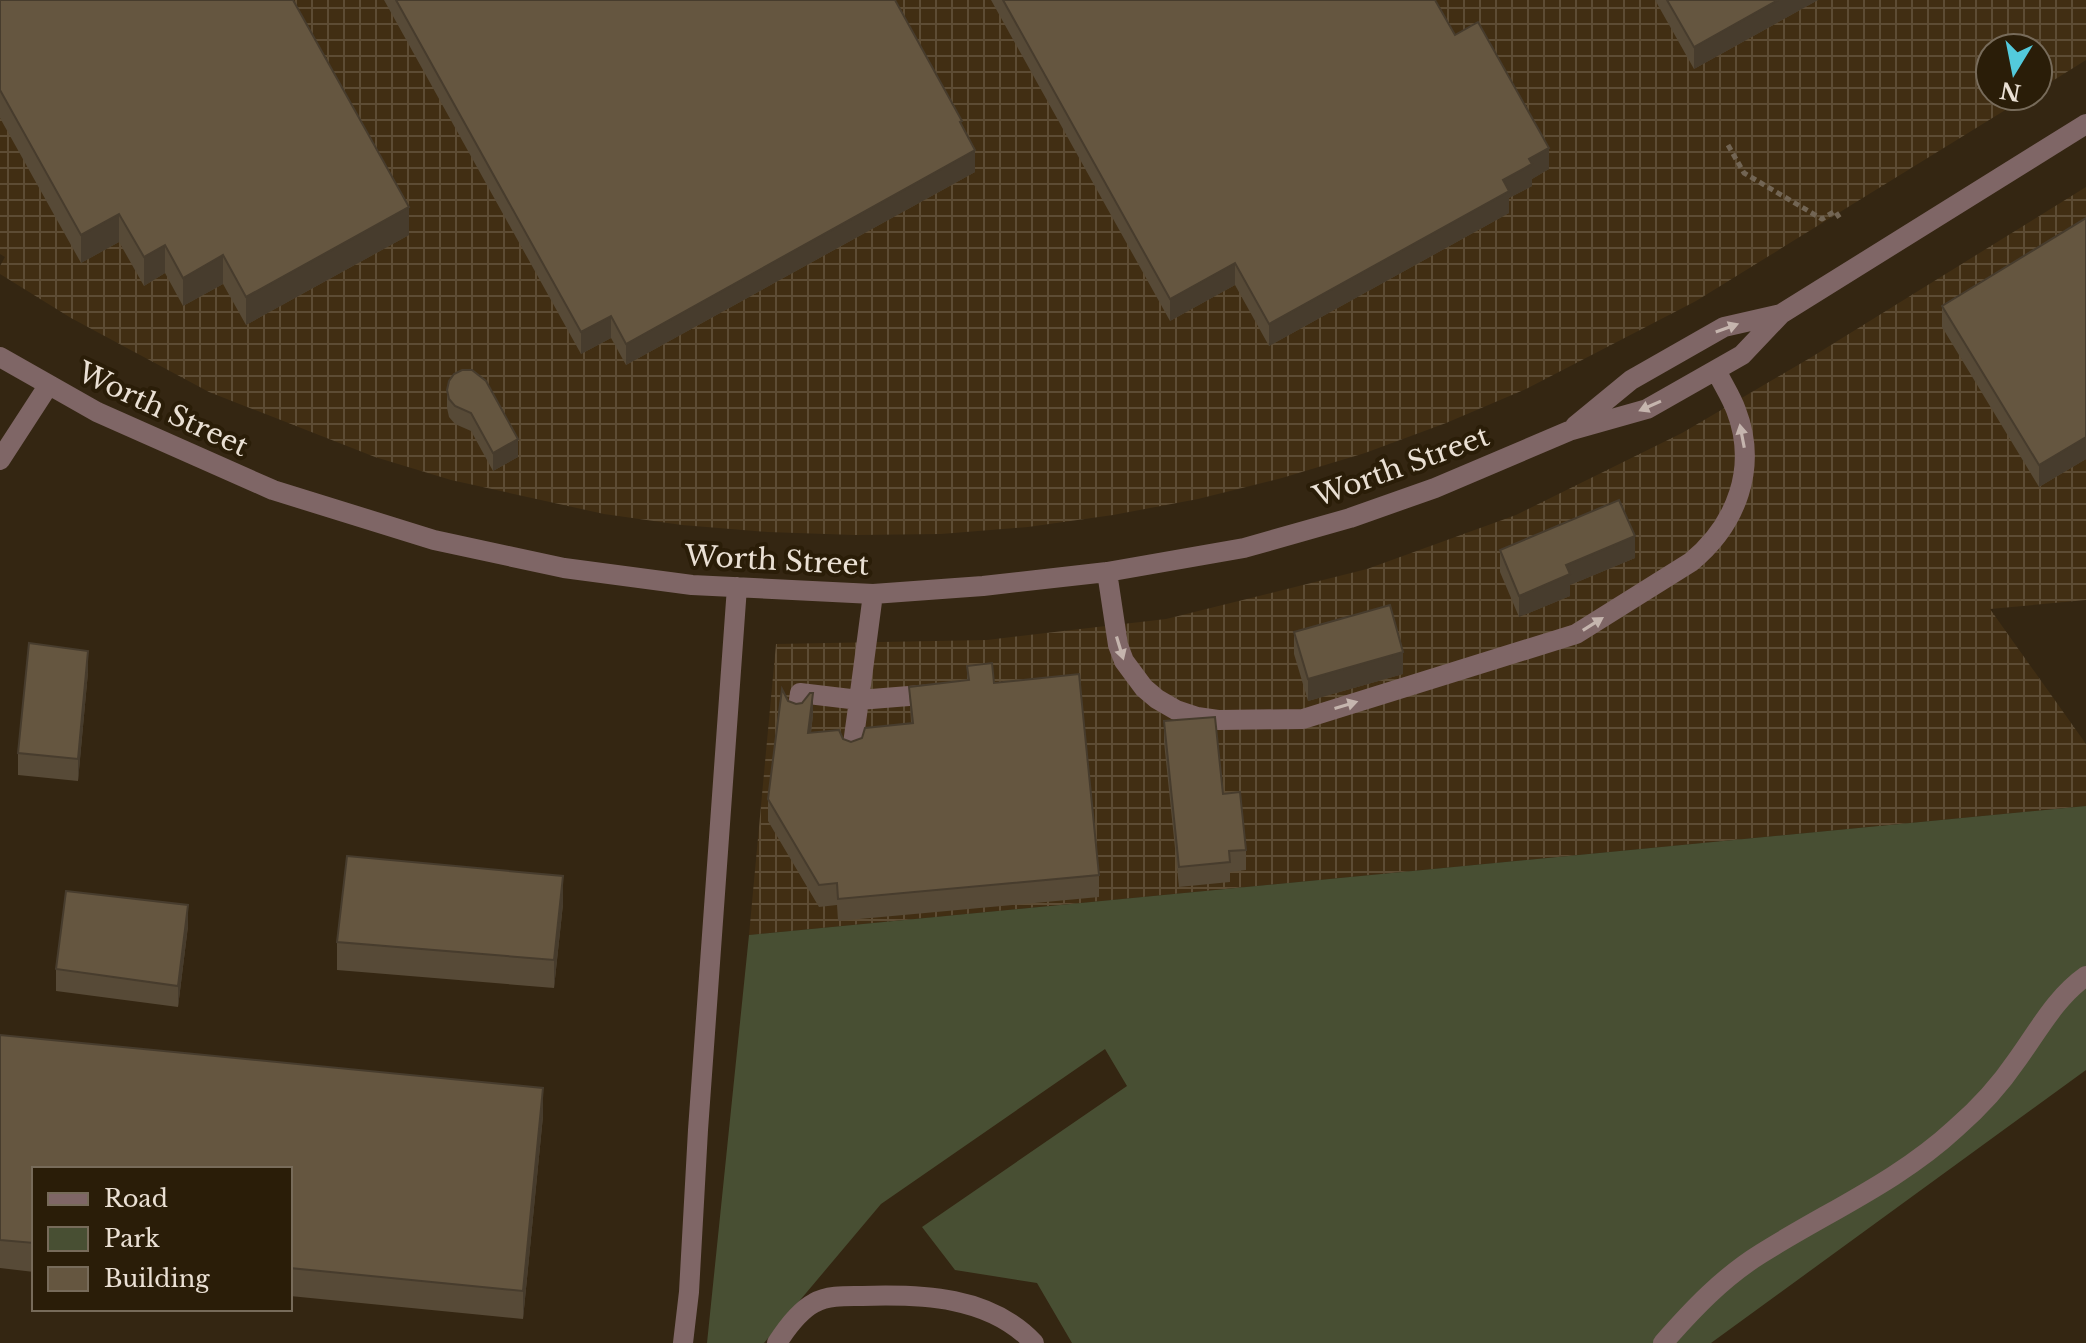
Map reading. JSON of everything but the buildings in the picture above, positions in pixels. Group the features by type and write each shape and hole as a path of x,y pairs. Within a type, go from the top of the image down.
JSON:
{"street":[{"name":"Worth Street","path":"0,357 48,386 171,446 273,490 434,540 564,568 692,585 873,594 983,586 1107,572 1244,548 1350,518 1435,488 1569,431 1647,409 1742,355 1781,314 2086,124"},
{"name":"Worth Street","path":"1569,431 1631,380 1724,327 1781,314"},
{"path":"1107,572 1118,645 1128,668 1144,688 1176,710 1218,720 1303,719 1576,634 1691,562 1708,548 1733,512 1741,491 1745,448 1735,408 1716,370"},
{"path":"0,460 48,386"},
{"path":"683,1343 737,587"},
{"path":"852,751 873,594"},
{"path":"797,713 800,693 859,700 954,692"},
{"path":"1663,1343 1709,1293 1734,1272 1867,1193 1954,1130 1987,1098 2015,1064 2060,999 2086,976"},
{"path":"777,1343 799,1314 815,1302 834,1296 906,1295 935,1297 976,1307 1010,1323 1034,1343"}],"path":[{"path":"1728,145 1744,173 1822,219 1835,211 1841,220"}],"shaded area":[{"path":"0,0 2086,0 2086,60 2054,80 2054,32 1974,32 1974,112 2002,112 1696,301 1526,389 1365,453 1282,478 1198,499 1028,527 941,534 855,535 682,525 604,514 451,480 375,457 209,392 71,318 0,274 5,257 0,254"},
{"path":"2086,187 2086,600 1990,609 2086,744 2086,806 749,935 776,644 987,640 1166,619 1367,569 1516,515 1682,433 1810,358"}],"green space":[{"path":"2086,806 2086,1070 1711,1343 1072,1343 1037,1283 955,1270 922,1227 1127,1086 1105,1049 881,1204 764,1343 707,1343 749,935"}]}
